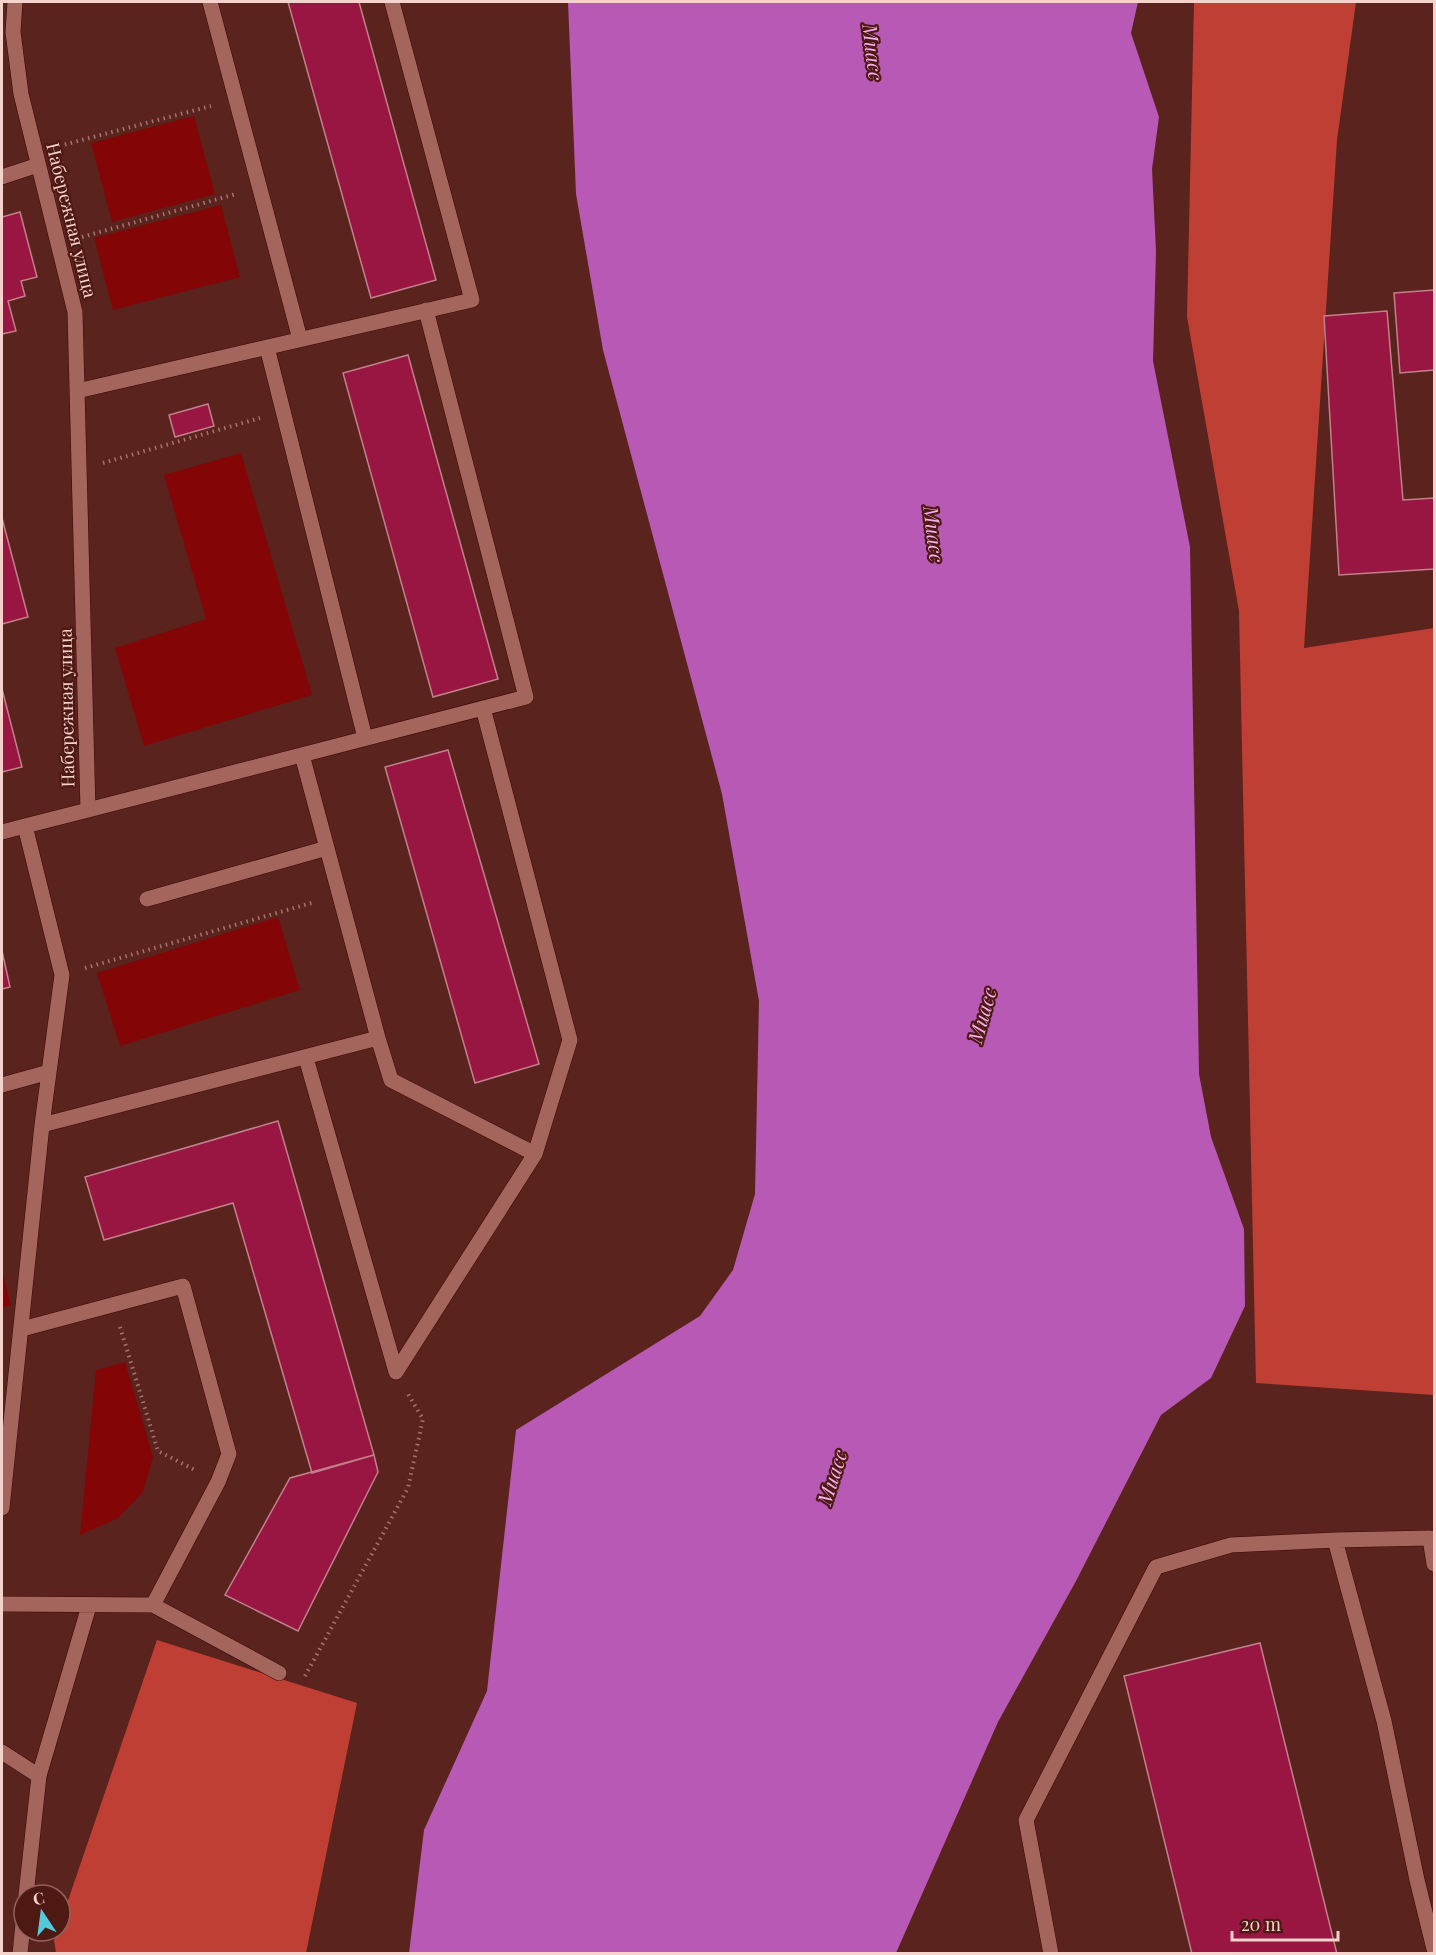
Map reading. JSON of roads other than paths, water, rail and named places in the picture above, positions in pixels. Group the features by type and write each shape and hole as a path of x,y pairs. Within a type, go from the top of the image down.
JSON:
{"street":[{"name":"Набережная улица","path":"2,832 88,810 75,312 21,94 13,32 15,2"},
{"path":"210,2 300,339"},
{"path":"77,391 472,300 392,2"},
{"path":"2,177 37,159"},
{"path":"88,810 526,697 426,310"},
{"path":"267,347 365,738"},
{"path":"306,1058 396,1372 535,1154 570,1040 483,708"},
{"path":"302,755 391,1080 535,1154"},
{"path":"2,1508 42,1125 62,975 24,826"},
{"path":"147,899 327,848"},
{"path":"42,1125 378,1038"},
{"path":"2,1085 49,1072"},
{"path":"22,1329 183,1286 229,1454 218,1482 153,1605"},
{"path":"1050,1953 1026,1820 1156,1567 1231,1545 1430,1538 1434,1564"},
{"path":"1335,1540 1384,1721 1417,1880 1434,1949"},
{"path":"2,1604 153,1605 279,1673"},
{"path":"27,1883 39,1776 89,1606"},
{"path":"2,1752 39,1776"}],"water":[{"name":"Миасс","path":"568,2 1138,2 1131,33 1159,117 1152,169 1156,251 1153,361 1190,547 1199,1074 1211,1137 1244,1229 1245,1306 1211,1378 1161,1415 1076,1581 998,1722 896,1953 409,1953 424,1830 487,1691 516,1430 700,1316 733,1270 755,1194 759,1001 722,794 603,350 576,194"}]}
